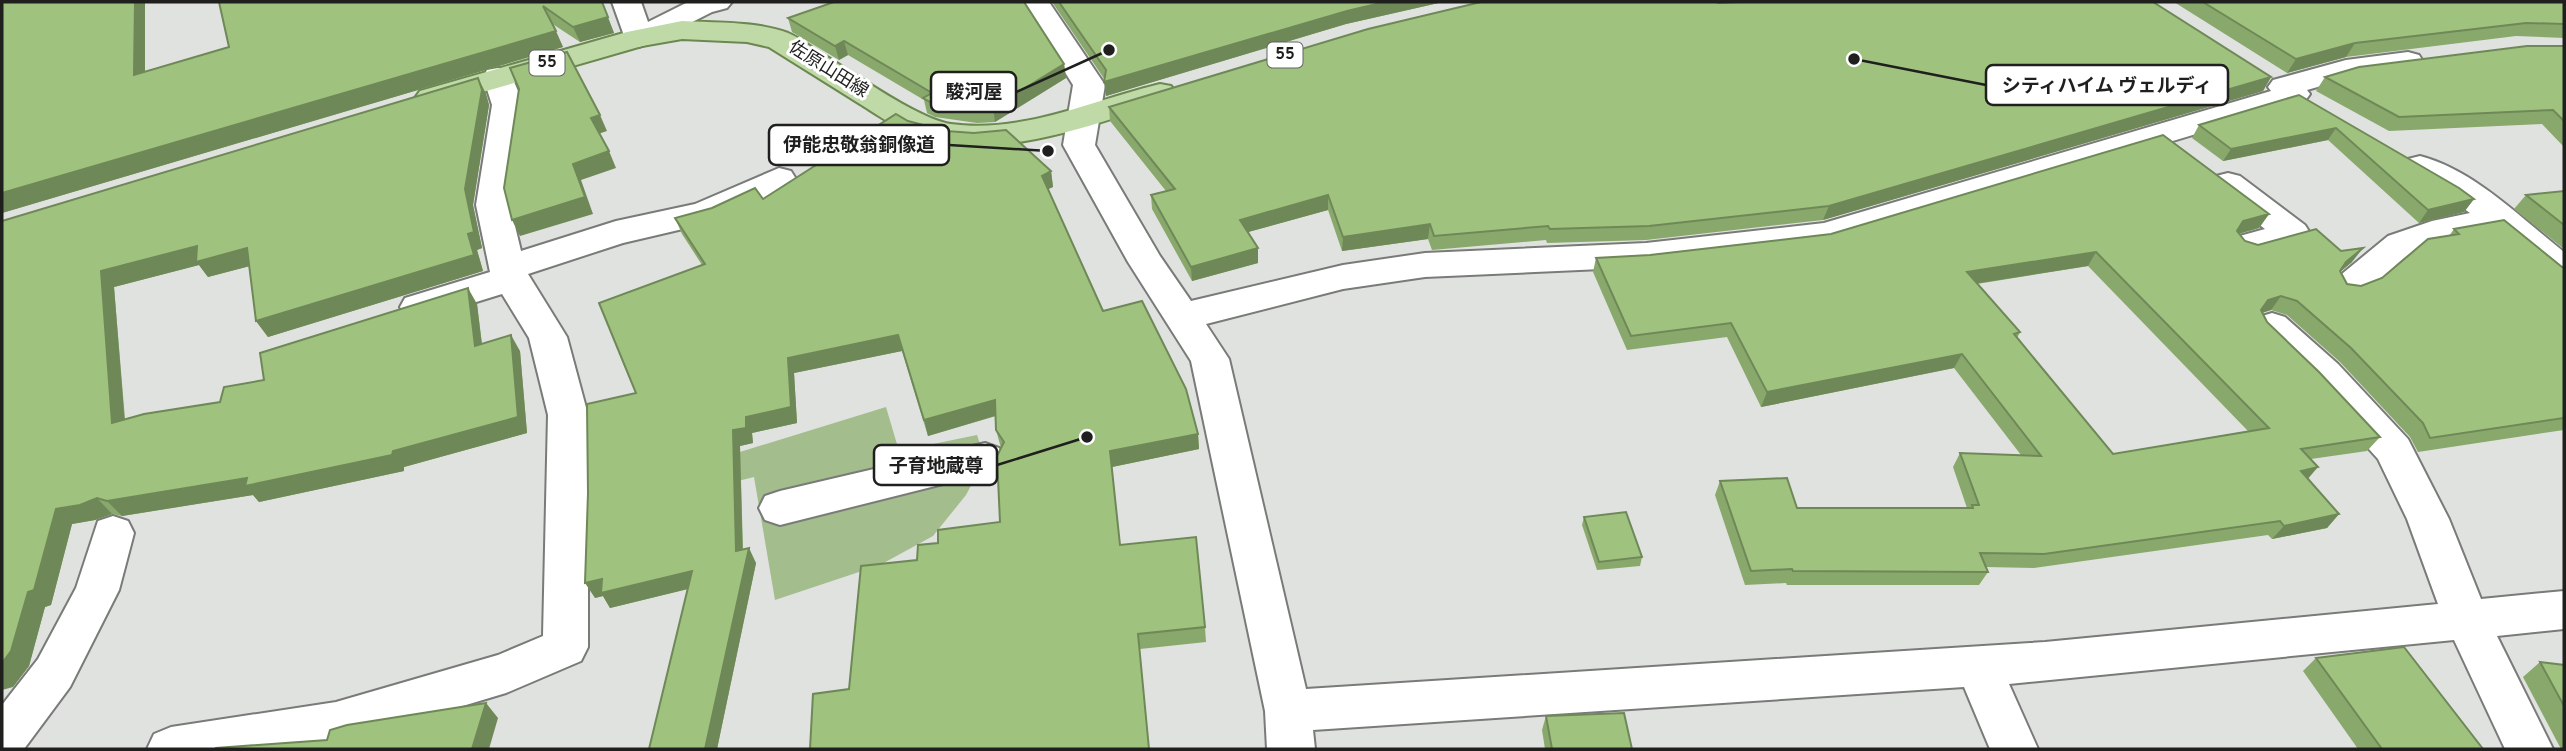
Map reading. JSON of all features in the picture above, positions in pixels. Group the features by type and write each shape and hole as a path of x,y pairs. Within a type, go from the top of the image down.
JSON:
{"main road":[{"name":"佐原山田線","path":"408,105 638,38 682,30 747,33 779,40 922,127 950,134 977,136 1012,132 1084,116 1191,83"}],"street":[{"path":"627,2 638,38 702,6 717,2"},
{"path":"1035,2 1089,85 1079,145 1180,317 1210,359 1290,730 2045,662 2564,610"},
{"path":"1180,317 1343,277 1425,265 1646,255 1825,234 2161,134 2346,69 2434,57"},
{"path":"171,749 336,723 506,673 565,647 568,415 548,337 509,273 493,205 508,105 498,77"},
{"path":"2161,134 2293,233 2248,245"},
{"path":"2390,149 2463,190 2564,270"},
{"path":"382,318 616,233 705,213 779,179"},
{"path":"2350,287 2400,244 2444,229 2500,219"},
{"path":"2272,326 2324,374 2393,450 2428,519 2466,618 2529,749"},
{"path":"780,509 985,459"},
{"path":"2,741 54,673 97,590 113,533"},
{"path":"1979,667 2014,749"}],"green space":[{"path":"886,407 899,451 977,435 985,459 966,495 933,536 880,565 775,600 754,477 730,483 727,456"}],"building":[{"path":"2,2 135,2 134,75 229,47 219,2 602,2 608,17 573,27 543,6 556,31 2,193"},
{"path":"834,2 1024,2 1064,64 993,108 974,109 932,103 923,98 932,93 844,41 835,46 788,18"},
{"path":"1059,2 1385,2 1104,82 1106,70"},
{"path":"1481,2 2153,2 2271,77 1829,206 1649,226 1550,229 1548,226 1434,236 1430,224 1343,237 1328,195 1240,220 1258,248 1191,267 1151,195 1175,189 1109,107 1368,29"},
{"path":"2203,2 2564,2 2564,24 2526,23 2355,43 2296,59"},
{"path":"2527,46 2564,46 2564,121 2553,110 2399,117 2325,77 2359,67"},
{"path":"567,52 600,115 591,118 609,151 573,164 585,197 512,220 504,188 519,89 510,68"},
{"path":"478,78 482,90 465,189 474,232 468,234 474,255 256,321 247,248 196,262 197,246 101,271 112,423 144,414 220,402 224,387 264,380 260,353 468,288 475,346 511,335 518,417 393,451 392,455 245,486 247,478 107,501 97,498 80,505 56,509 34,590 28,592 11,651 2,663 2,221"},
{"path":"2299,95 2474,199 2428,210 2336,128 2231,149 2199,125"},
{"path":"896,114 908,121 946,131 974,133 1006,130 1051,171 1042,176 1103,311 1142,301 1186,389 1198,434 1110,451 1120,545 1196,537 1205,627 1138,634 1149,749 810,749 813,694 849,689 861,566 917,560 918,545 938,543 938,530 1000,522 997,456 1004,442 996,430 995,400 924,420 898,335 788,358 791,407 746,417 746,428 733,430 736,551 749,548 705,749 649,749 692,571 601,593 602,579 585,583 587,404 636,393 599,303 705,264 675,218 712,208 755,188 763,199"},
{"path":"2163,135 2269,214 2243,221 2237,231 2245,241 2258,245 2316,229 2341,251 2363,248 2346,262 2340,271 2347,284 2361,286 2382,278 2428,239 2459,234 2454,229 2504,220 2564,267 2564,418 2430,438 2423,423 2351,348 2297,301 2281,296 2268,300 2261,310 2267,322 2380,437 2301,449 2318,467 2301,471 2339,514 2284,526 2280,521 2044,554 1980,553 1988,572 1792,569 1751,571 1720,481 1787,478 1797,508 1973,508 1972,505 1979,505 1960,453 2041,456 1962,354 1767,392 1731,323 1631,336 1596,258 1650,255 1831,234","holes":["2096,252 2269,428 2113,454 2014,334 2020,332 1967,272"]},
{"path":"2564,191 2564,225 2526,195"},
{"path":"1626,512 1642,557 1599,562 1584,517"},
{"path":"2404,647 2483,749 2382,749 2316,658"},
{"path":"2540,662 2564,665 2564,706"},
{"path":"486,703 472,749 215,749 327,740 330,730 347,725"},
{"path":"1624,713 1632,749 1552,749 1546,716"}],"place":[{"name":"駿河屋","path":"1109,50"},
{"name":"シティハイム ヴェルディ","path":"1854,59"},
{"name":"伊能忠敬翁銅像道","path":"1048,151"},
{"name":"子育地蔵尊","path":"1087,437"}]}
